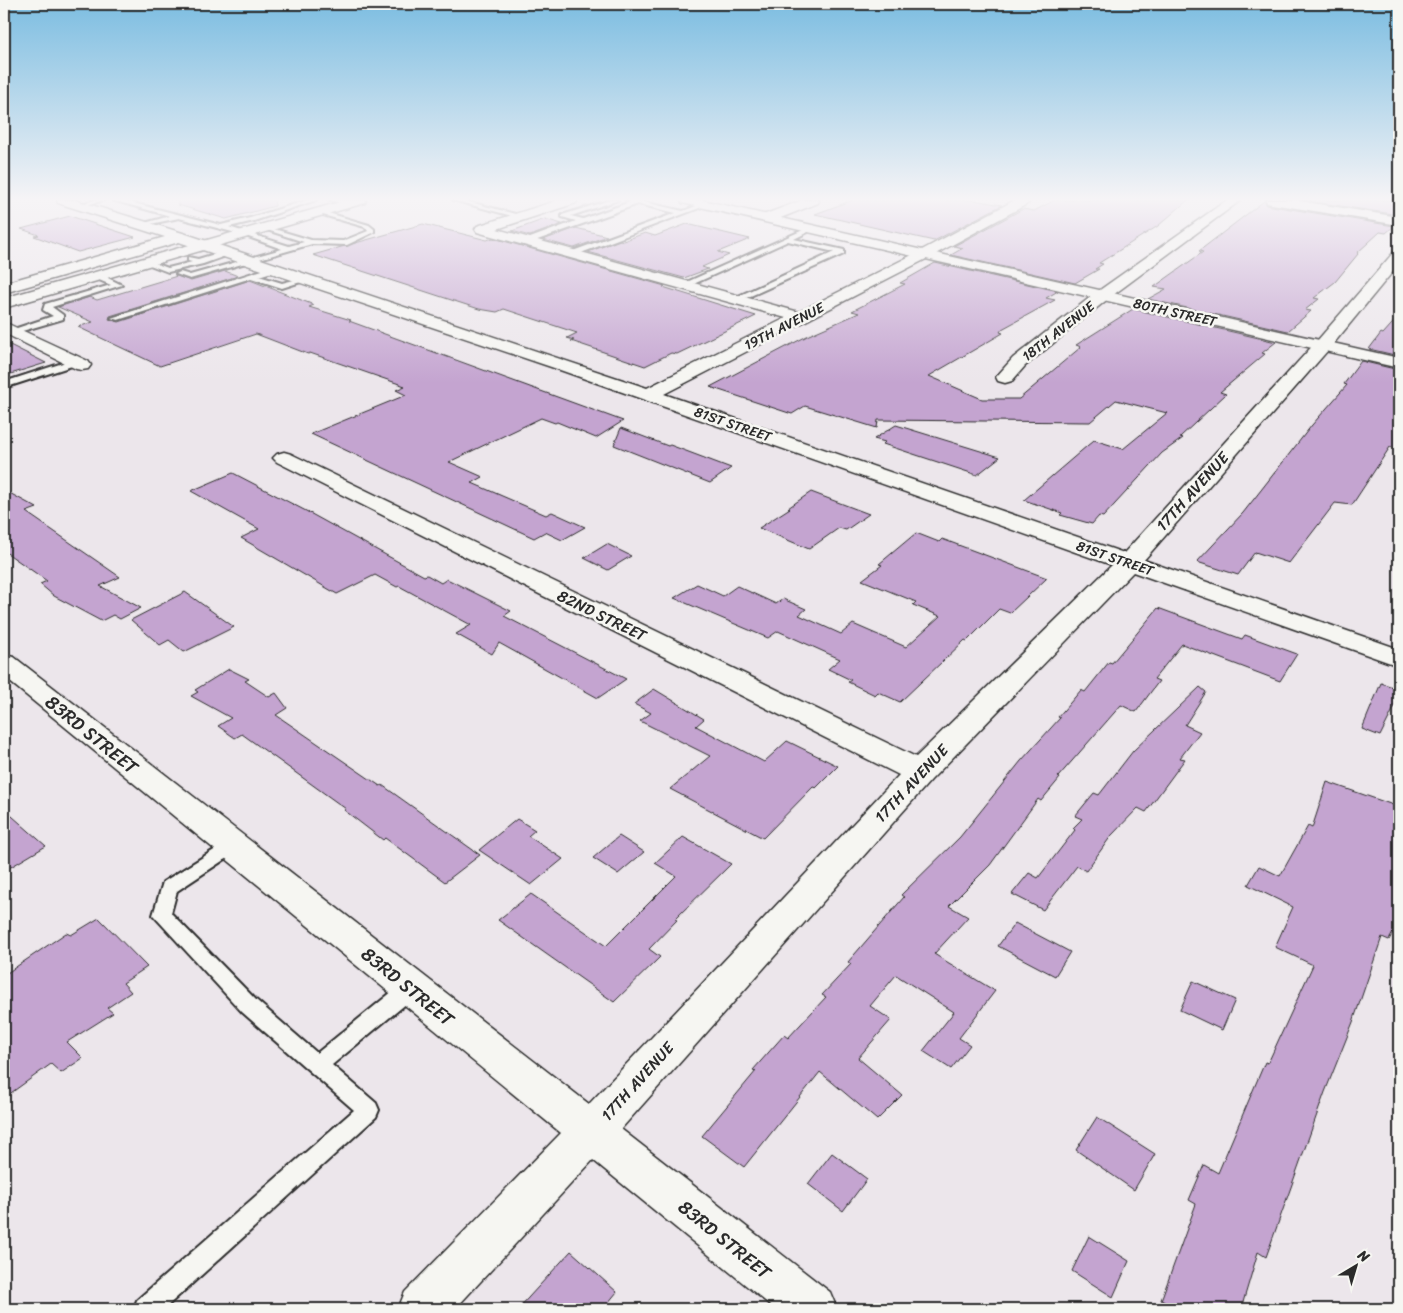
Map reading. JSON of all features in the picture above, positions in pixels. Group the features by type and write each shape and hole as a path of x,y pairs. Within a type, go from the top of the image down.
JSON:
{"street":[{"path":"4,288 97,261"},
{"path":"4,303 146,262 180,265 220,261"},
{"name":"81ST STREET","path":"225,261 275,268 306,278 649,394 1399,658"},
{"path":"598,261 800,317"},
{"name":"19TH AVENUE","path":"649,394 911,261"},
{"name":"80TH STREET","path":"956,261 1399,363"},
{"name":"18TH AVENUE","path":"1005,377 1019,362 1151,261"},
{"name":"17TH AVENUE","path":"422,1309 591,1132 920,772 1128,563 1322,346 1394,261"},
{"path":"8,329 78,363"},
{"name":"82ND STREET","path":"284,458 920,772"},
{"name":"83RD STREET","path":"4,663 813,1309"}],"lane":[{"path":"115,318 222,261"},
{"path":"146,262 169,270 180,265 190,277 203,273 223,261"},
{"path":"224,261 282,286 306,278"},
{"path":"684,285 737,261"},
{"path":"737,300 821,261"},
{"path":"194,270 203,273"},
{"path":"8,329 60,317 47,310 48,306 118,285 97,276"},
{"path":"56,288 80,297"},
{"path":"4,384 78,363"},
{"path":"146,1309 369,1110 249,1006 162,915 169,887 233,846"},
{"path":"317,1065 411,988"}],"building":[{"path":"332,261 576,261 665,286 663,287 756,316 677,354 671,353 645,366 567,338 577,333 504,309 497,312 479,309"},
{"path":"622,261 715,261 702,267 708,269 684,278"},
{"path":"979,261 1102,261 1099,263 1103,264 1095,269 1099,269 1075,283"},
{"path":"1190,261 1352,261 1335,282 1314,298 1319,299 1305,310 1311,311 1288,331 1148,299 1166,289 1154,287"},
{"path":"935,263 1058,291 1046,298 1055,300 1002,329 1000,332 1003,333 929,376 982,399 1019,399 1081,347 1076,345 1133,309 1276,342 1262,353 1265,354 1220,392 1226,394 1180,437 1183,438 1162,453 1103,517 1099,516 1092,524 1060,515 1062,513 1024,500 1094,440 1123,449 1167,413 1116,400 1090,422 878,420 877,428 805,406 792,414 710,387 809,335 859,313 852,311 905,284 900,283"},
{"path":"225,271 238,276 110,316 109,319 119,322 250,280 314,305 309,307 351,320 349,321 623,421 596,438 557,422 541,418 449,462 483,477 472,483 546,515 552,512 585,527 562,540 545,532 534,538 311,434 406,395 396,390 405,386 310,353 308,354 256,334 160,366 78,327 93,322 58,307 90,297 97,300 177,276 191,281"},
{"path":"1399,316 1399,356 1369,349 1381,333 1383,334"},
{"path":"4,342 46,363 4,376"},
{"path":"1361,361 1399,370 1399,449 1390,447 1352,505 1335,503 1289,563 1255,552 1238,575 1197,562 1243,513 1312,425 1347,385 1344,384"},
{"path":"896,425 1000,457 977,475 883,444 885,442 874,439"},
{"path":"621,428 731,468 710,483 614,445"},
{"path":"233,473 424,576 427,575 441,583 447,579 511,611 504,616 626,679 598,698 499,643 492,654 456,634 471,625 375,575 337,594 241,538 259,529 191,491"},
{"path":"4,490 37,508 26,512 120,577 100,586 141,608 120,619 113,615 101,621 54,596 40,584 47,581 4,551"},
{"path":"811,492 869,514 846,530 839,528 809,549 759,528 790,508 788,508"},
{"path":"916,533 939,542 942,539 1047,578 1010,613 999,609 900,702 878,692 875,695 848,682 851,680 828,669 840,659 778,631 768,638 674,598 697,584 723,596 737,586 776,604 783,599 806,609 799,615 841,634 853,624 906,647 940,616 913,605 916,602 862,580 882,565 879,564"},
{"path":"607,544 631,556 608,570 584,558"},
{"path":"185,592 234,627 184,652 169,640 160,645 131,620"},
{"path":"1158,608 1242,639 1245,635 1297,654 1280,681 1182,644 1154,679 1159,681 1136,712 1121,705 1058,777 1060,778 1041,801 1038,799 990,865 949,906 968,917 934,954 995,991 959,1038 970,1045 951,1069 923,1051 954,1012 896,975 870,1006 891,1020 858,1058 902,1095 877,1120 820,1072 744,1167 702,1136 756,1071 753,1070 784,1035 788,1038 826,997 822,995 851,964 848,962 904,897 901,895 960,837 1021,761 1060,718 1058,717 1081,690 1085,692 1109,662 1112,663"},
{"path":"229,669 249,679 245,681 269,697 276,693 287,708 276,715 380,786 382,785 480,855 445,882 385,838 383,840 344,810 346,809 242,734 235,738 218,726 231,718 191,696 198,692 195,690"},
{"path":"1381,683 1399,689 1399,698 1380,736 1362,729"},
{"path":"1200,687 1206,692 1185,725 1200,732 1180,758 1185,759 1146,812 1138,808 1111,836 1086,871 1077,866 1043,910 1012,894 1029,873 1038,878 1075,830 1073,828 1082,819 1075,816 1094,793 1099,795 1133,751"},
{"path":"654,689 704,719 696,726 764,762 787,741 838,766 816,788 813,787 763,838 670,789 710,756 640,721 651,713 634,704"},
{"path":"1327,782 1399,807 1399,922 1389,940 1382,937 1353,1022 1325,1092 1266,1257 1258,1252 1241,1309 1177,1309 1161,1300 1196,1204 1189,1200 1204,1165 1218,1173 1265,1062 1268,1063 1313,965 1275,947 1293,907 1248,885 1259,866 1280,876 1308,826 1312,828"},
{"path":"4,809 46,846 4,871"},
{"path":"517,819 535,830 528,836 563,859 531,885 479,850"},
{"path":"619,836 644,852 618,874 593,858"},
{"path":"683,837 731,864 675,919 677,920 649,949 660,957 614,1002 498,920 531,894 606,946 676,876 655,863"},
{"path":"99,918 147,967 123,983 131,992 107,1008 113,1013 67,1042 83,1058 61,1073 51,1064 4,1098 4,975 66,933 71,935"},
{"path":"1015,923 1070,952 1055,976 998,946"},
{"path":"1193,981 1235,1000 1222,1030 1180,1010"},
{"path":"1097,1117 1155,1154 1134,1190 1076,1150"},
{"path":"832,1153 867,1179 843,1211 808,1184"},
{"path":"1089,1236 1129,1261 1113,1297 1072,1271"},
{"path":"571,1251 617,1292 603,1309 518,1309"}]}
